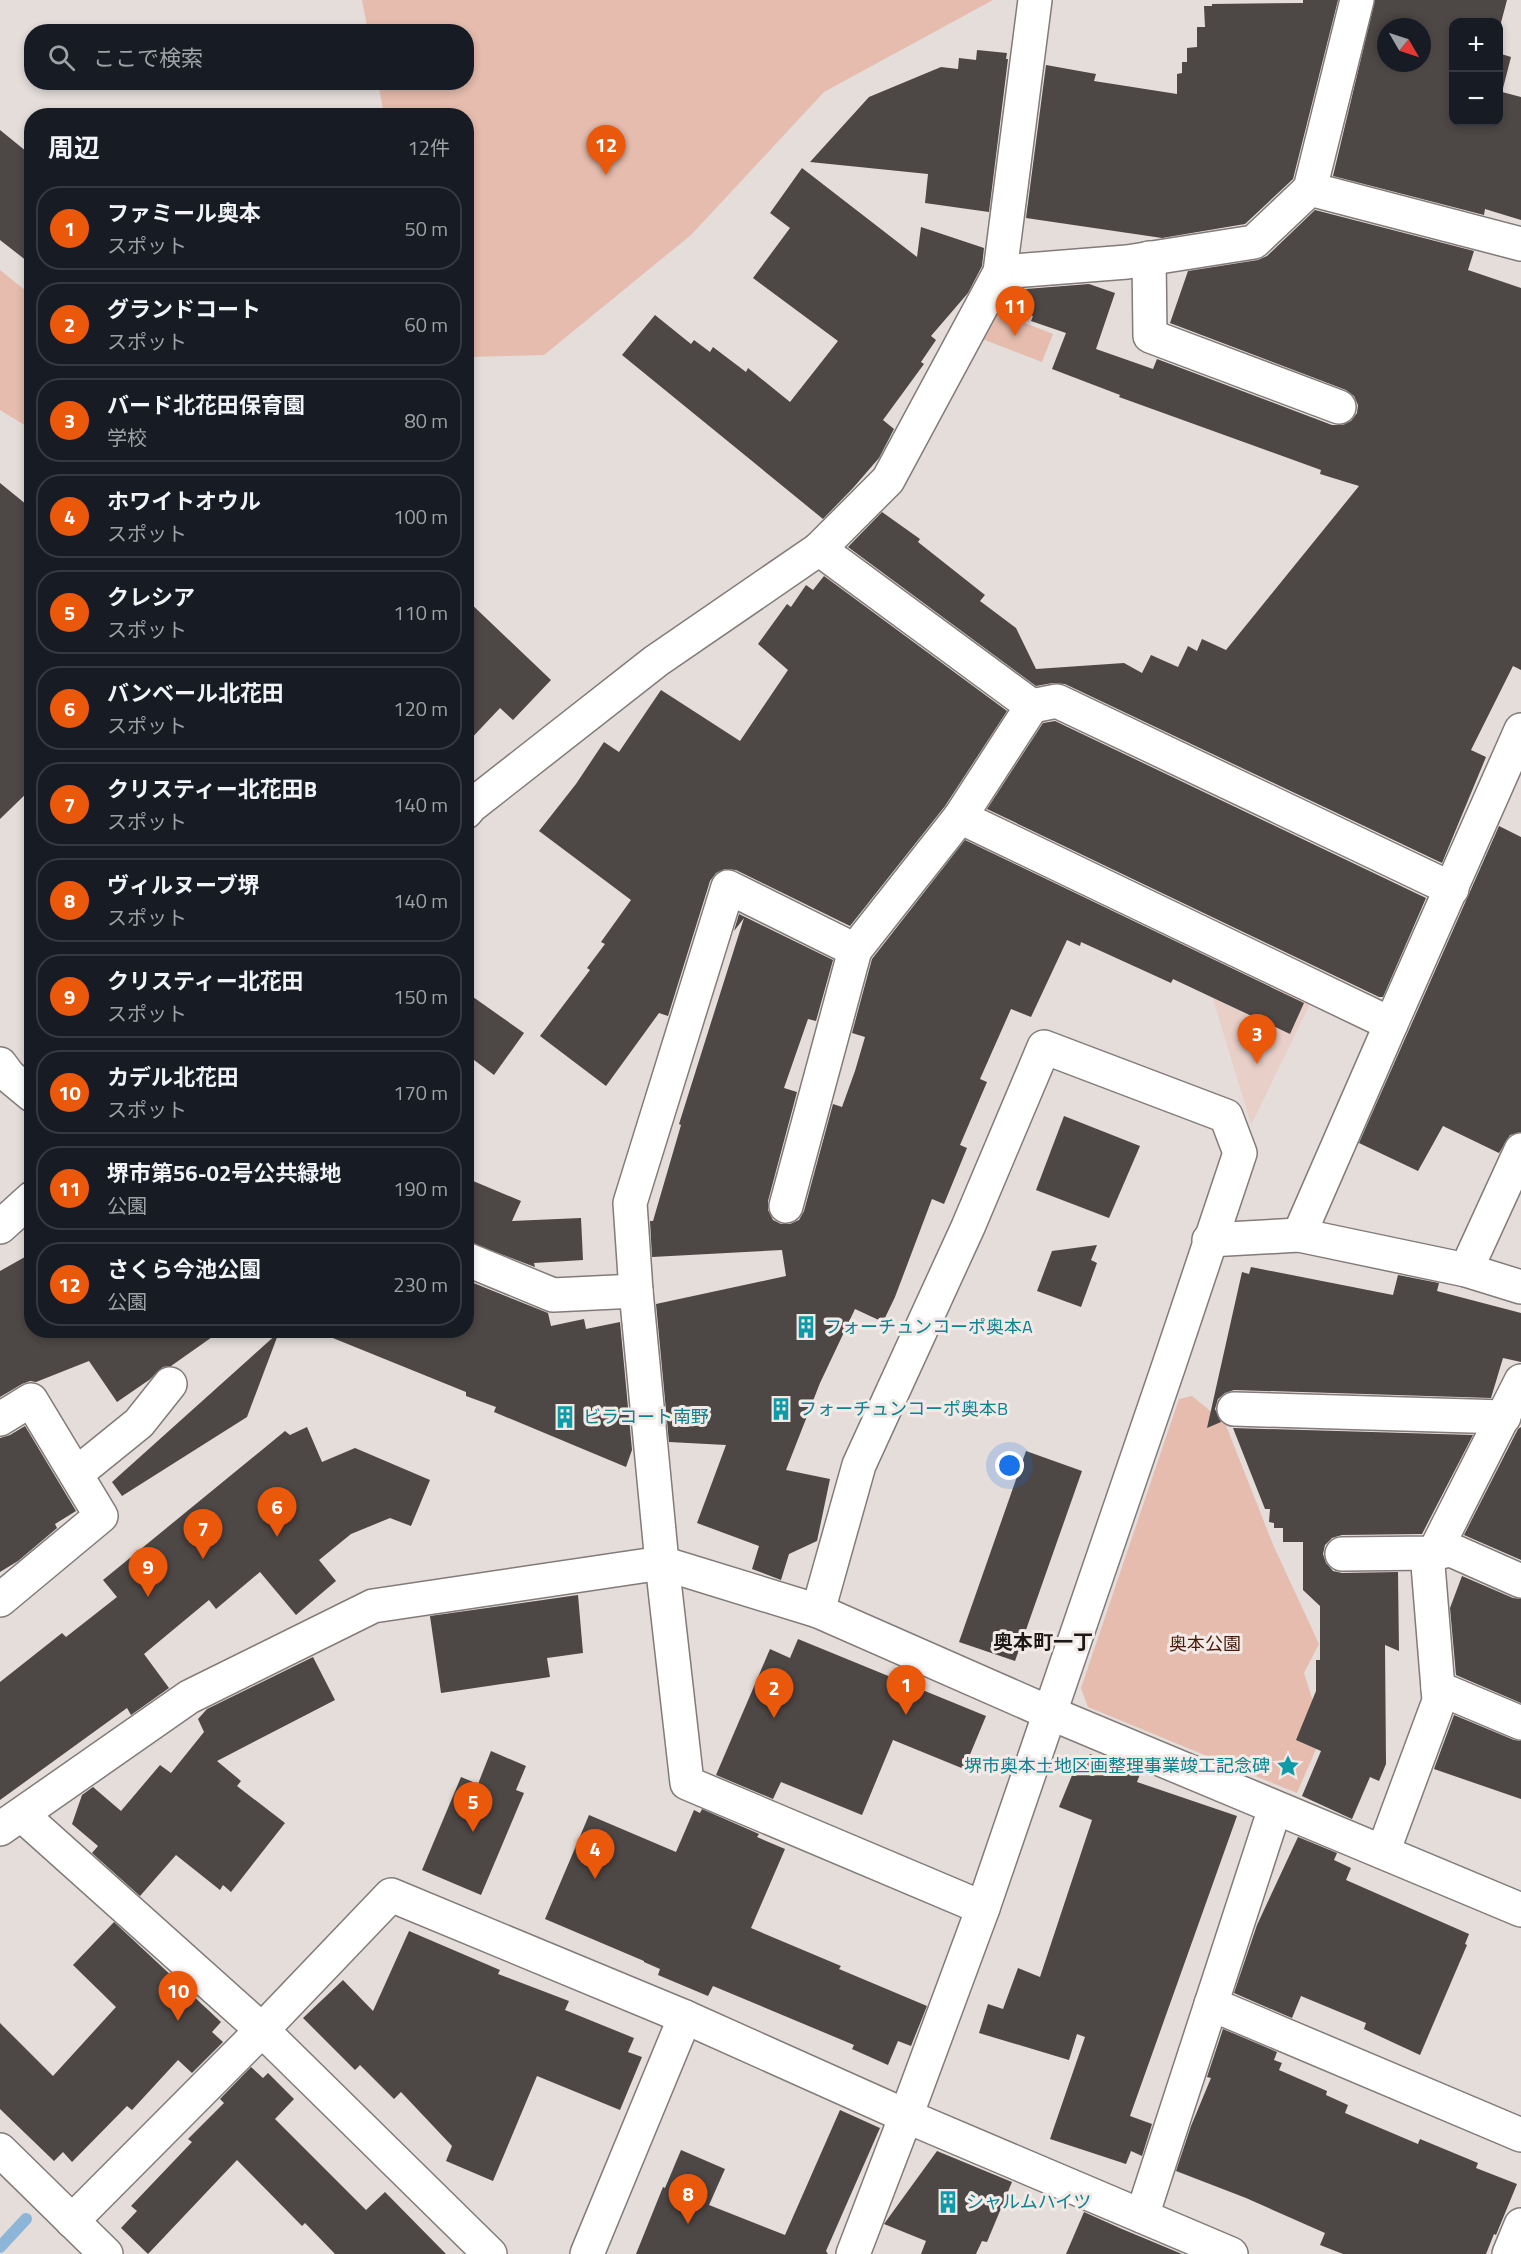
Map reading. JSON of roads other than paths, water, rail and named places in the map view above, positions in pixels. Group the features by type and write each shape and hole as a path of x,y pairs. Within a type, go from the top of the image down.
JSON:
{"street":[{"path":"474,805 656,660 819,549 888,480 1000,272 1035,0"},
{"path":"1000,272 1127,262 1254,242 1310,189 1357,0"},
{"path":"1310,189 1521,244"},
{"path":"1149,258 1150,336 1339,407"},
{"path":"819,549 1032,706"},
{"path":"786,1206 855,950 960,817 1032,706 1057,701 1452,889"},
{"path":"1299,1235 1521,730"},
{"path":"960,817 1390,1024"},
{"path":"855,950 728,887 630,1203 636,1291 662,1563 687,1783 983,1908"},
{"path":"818,1611 859,1465 968,1227 1044,1047 1226,1116 1240,1154 983,1908 853,2254"},
{"path":"0,1064 9,1076 24,1088"},
{"path":"1466,1270 1521,1150"},
{"path":"1209,1240 1299,1235 1466,1270 1521,1287"},
{"path":"474,1262 553,1295 636,1291"},
{"path":"76,1474 139,1423 170,1384"},
{"path":"0,1419 31,1400 101,1516 0,1600"},
{"path":"1234,1409 1514,1404 1428,1565 1439,1701 1383,1852"},
{"path":"1342,1554 1434,1553 1451,1550 1521,1581"},
{"path":"490,2254 262,2030 11,1822 189,1697 373,1606 662,1563 818,1611 1050,1713 1521,1910"},
{"path":"1438,1688 1521,1723"},
{"path":"1142,2216 1275,1808"},
{"path":"72,2221 262,2030 391,1895 685,2017 906,2116 1231,2254"},
{"path":"1211,2004 1521,2135"},
{"path":"587,2254 685,2017"},
{"path":"0,2150 106,2254"},
{"path":"1509,2254 1521,2225"}],"waterway":[{"path":"0,2247 26,2219"}],"place":[{"name":"さくら今池公園","path":"606,175"},
{"name":"堺市第56-02号公共緑地","path":"1015,336"},
{"name":"バード北花田保育園","path":"1257,1064"},
{"name":"フォーチュンコーポ奥本A","path":"806,1327"},
{"name":"フォーチュンコーポ奥本B","path":"781,1409"},
{"name":"ビラコート南野","path":"565,1417"},
{"name":"バンベール北花田","path":"277,1537"},
{"name":"クリスティー北花田B","path":"203,1559"},
{"name":"クリスティー北花田","path":"148,1597"},
{"name":"ファミール奥本","path":"906,1715"},
{"name":"グランドコート","path":"774,1718"},
{"name":"堺市奥本土地区画整理事業竣工記念碑","path":"1288,1766"},
{"name":"クレシア","path":"473,1832"},
{"name":"ホワイトオウル","path":"595,1879"},
{"name":"カデル北花田","path":"178,2021"},
{"name":"シャルムハイツ","path":"948,2202"},
{"name":"ヴィルヌーブ堺","path":"688,2224"}],"district":[{"name":"奥本町一丁","path":"1043,1642"}],"park label":[{"name":"奥本公園","path":"1205,1644"}]}
